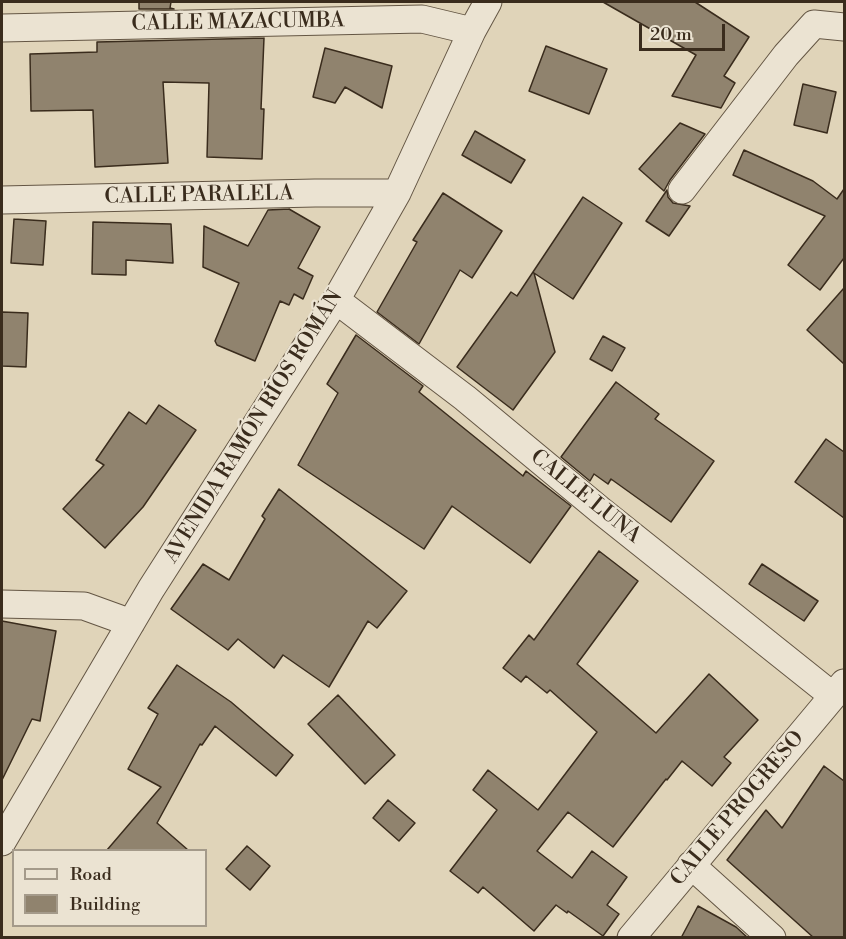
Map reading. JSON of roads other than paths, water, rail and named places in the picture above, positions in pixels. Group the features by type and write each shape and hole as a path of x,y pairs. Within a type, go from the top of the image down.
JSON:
{"street":[{"name":"AVENIDA RAMÓN RÍOS ROMÁN","path":"2,842 131,623 336,300 397,194 472,31 488,2"},
{"path":"682,190 817,13 844,27"},
{"name":"CALLE MAZACUMBA","path":"2,28 422,19 472,31"},
{"name":"CALLE PARALELA","path":"2,200 305,193 397,194"},
{"name":"CALLE LUNA","path":"336,300 465,398 600,510 839,689"},
{"path":"2,604 84,606 131,623"},
{"name":"CALLE PROGRESO","path":"631,938 839,689"},
{"path":"691,865 772,938"}]}
